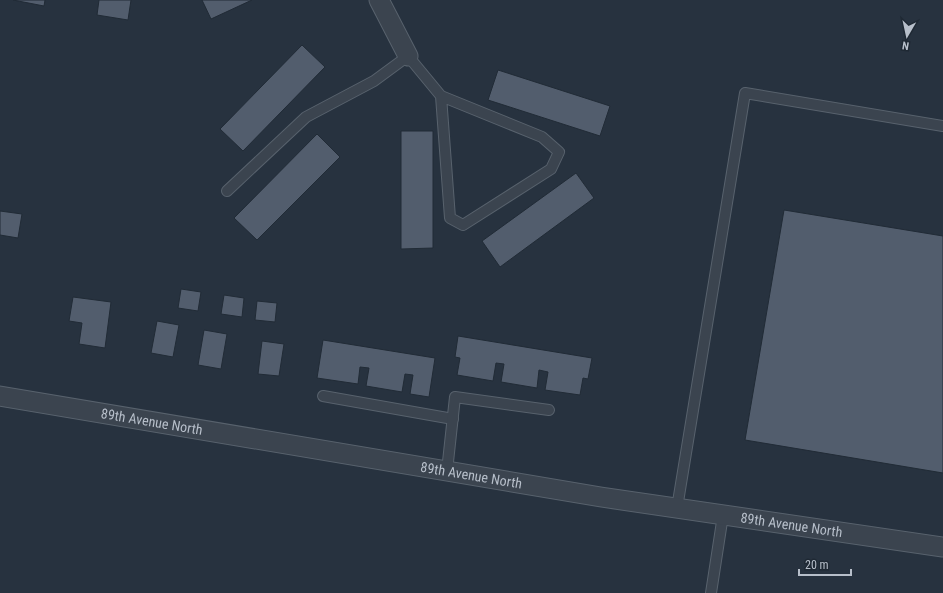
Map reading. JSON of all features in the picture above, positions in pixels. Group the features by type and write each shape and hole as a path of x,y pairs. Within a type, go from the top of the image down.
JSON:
{"street":[{"path":"379,0 408,56"},
{"name":"89th Avenue North","path":"0,396 677,508 943,547"}],"lane":[{"path":"227,191 306,117 374,81 408,56 441,96 542,137 558,152 551,169 463,225 450,218 441,96"},
{"path":"677,508 745,93 943,126"},
{"path":"323,396 453,419"},
{"path":"447,471 455,397 549,410"},
{"path":"711,593 723,515"}],"building":[{"path":"13,0 45,0 44,6"},
{"path":"99,0 131,0 128,20 97,15"},
{"path":"202,0 252,0 211,19"},
{"path":"302,45 325,67 243,151 220,129"},
{"path":"498,70 610,106 600,136 488,100"},
{"path":"401,131 433,131 433,248 401,249"},
{"path":"317,134 340,157 257,240 234,218"},
{"path":"576,173 594,198 500,267 482,241"},
{"path":"784,210 943,236 943,473 745,440"},
{"path":"0,211 22,214 18,238 0,235"},
{"path":"181,289 201,292 198,311 178,308"},
{"path":"224,295 244,298 242,317 221,314"},
{"path":"73,297 111,302 105,348 79,344 82,323 69,321"},
{"path":"257,301 277,303 275,322 255,320"},
{"path":"157,321 179,325 173,357 151,353"},
{"path":"204,330 227,334 221,369 198,365"},
{"path":"458,336 592,358 588,379 583,378 580,395 545,390 548,372 539,370 537,388 501,382 504,364 496,363 493,381 457,375 460,358 455,357"},
{"path":"323,340 435,358 429,397 410,394 413,375 405,374 402,392 366,386 369,368 360,367 358,384 317,378"},
{"path":"262,341 284,344 279,376 258,374"}]}
